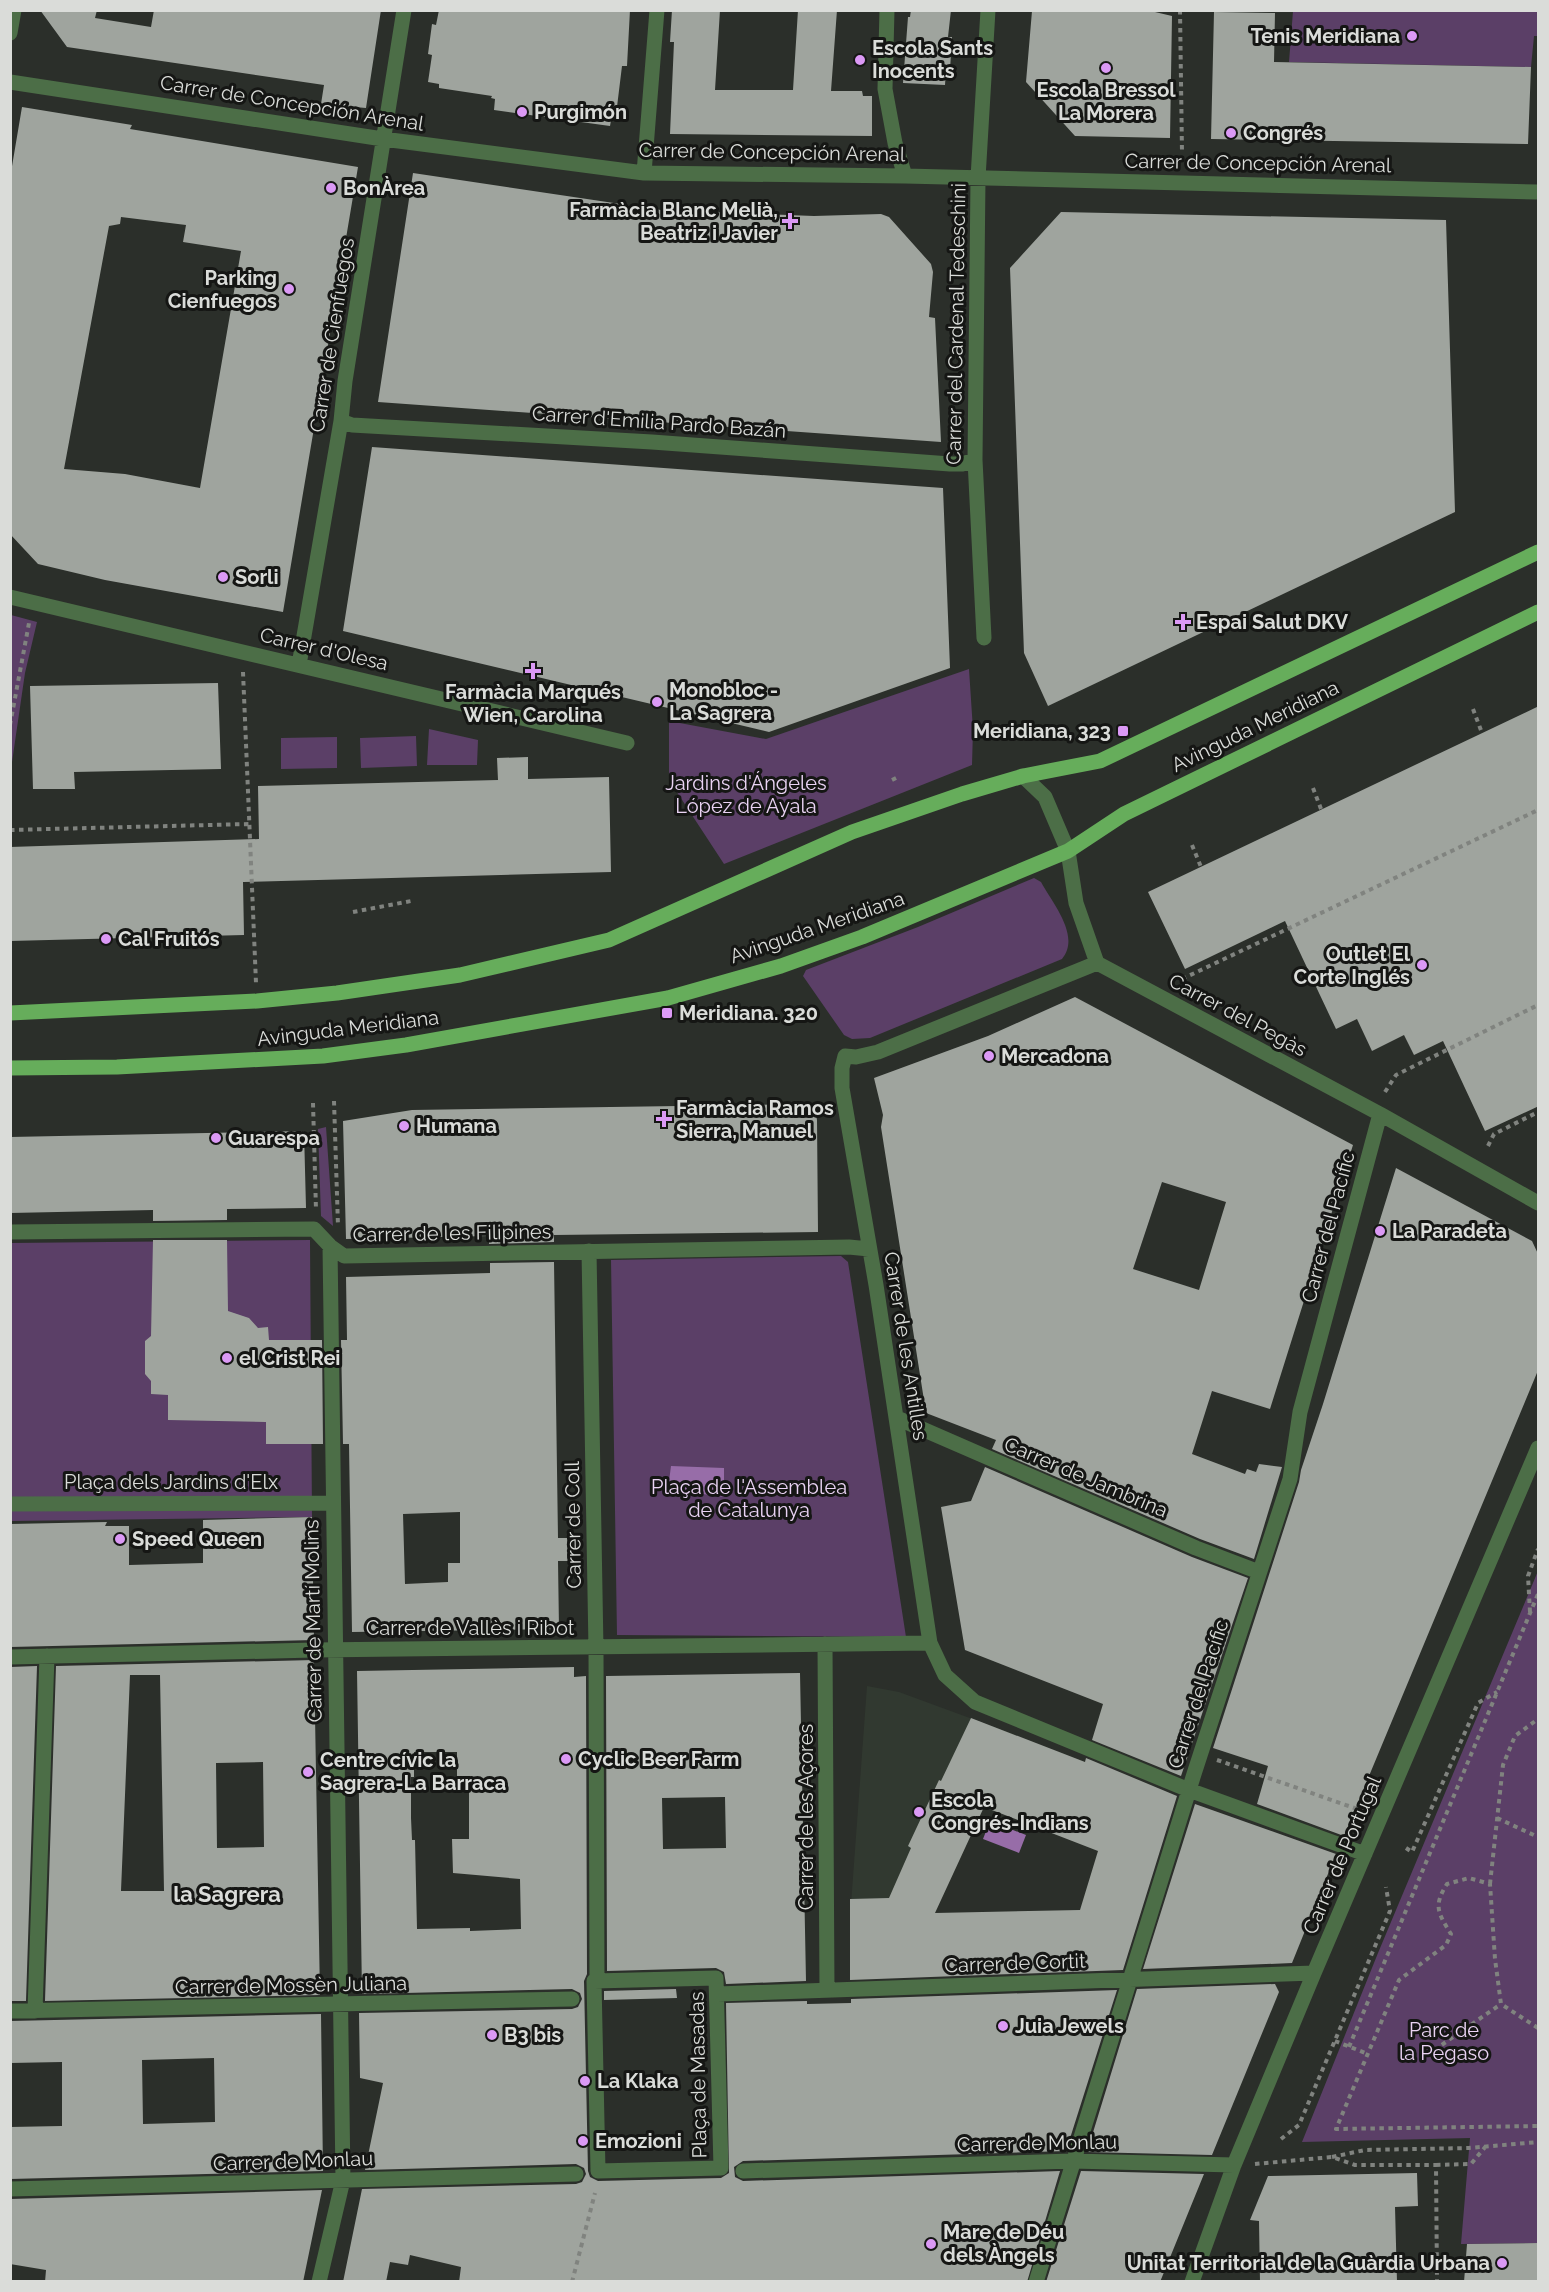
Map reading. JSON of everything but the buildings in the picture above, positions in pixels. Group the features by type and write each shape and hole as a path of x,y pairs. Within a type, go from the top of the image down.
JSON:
{"main road":[{"name":"Avinguda Meridiana","path":"10,1013 257,1001 337,993 460,975 609,940 852,832 962,794 1023,776 1100,761 1539,552"},
{"name":"Avinguda Meridiana","path":"10,1068 117,1067 323,1056 406,1045 668,998 781,966 862,937 1068,851 1124,814 1539,612"}],"street":[{"path":"10,33 14,10"},
{"name":"Carrer de Cienfuegos","path":"299,665 340,422 404,10"},
{"path":"644,173 657,10"},
{"path":"887,10 885,89 895,143 905,176"},
{"name":"Carrer del Cardenal Tedeschini","path":"984,638 975,460 978,178 988,10"},
{"name":"Carrer de Concepción Arenal","path":"10,82 383,139 644,173 905,176 1539,192"},
{"name":"Carrer d'Emilia Pardo Bazán","path":"340,422 352,425 652,442 950,464 962,464 975,460"},
{"name":"Carrer d'Olesa","path":"10,597 627,743"},
{"path":"1023,776 1045,797 1068,851 1076,903 1097,963"},
{"name":"Carrer de les Antilles","path":"1097,963 889,1048 865,1056 845,1056 842,1068 842,1088 897,1418 930,1643 945,1675 975,1702 1189,1790 1365,1854"},
{"name":"Carrer del Pegàs","path":"1097,963 1380,1114 1539,1203"},
{"name":"Carrer del Pacífic","path":"1036,2282 1189,1790 1290,1479 1300,1412 1380,1114"},
{"name":"Carrer de les Filipines","path":"10,1232 314,1229 330,1246 344,1256 849,1247 869,1249"},
{"name":"Carrer de Martí Molins","path":"319,2282 344,2180 339,2005 330,1246"},
{"name":"Carrer de Coll","path":"589,1251 596,1649 597,1978"},
{"name":"Carrer de Jambrina","path":"897,1418 1196,1548 1259,1572"},
{"name":"Carrer de Portugal","path":"1192,2282 1234,2165 1539,1448"},
{"name":"Plaça dels Jardins d'Elx","path":"10,1504 332,1503"},
{"name":"Carrer de Vallès i Ribot","path":"10,1657 334,1650 596,1649 930,1643"},
{"name":"Carrer de les Açores","path":"825,1644 827,1990"},
{"path":"35,2011 47,1656"},
{"name":"Carrer de Cortit","path":"718,1994 1314,1973"},
{"name":"Plaça de Masadas","path":"716,1978 718,1994 721,2168 598,2171 594,1981 716,1978"},
{"name":"Carrer de Mossèn Juliana","path":"10,2011 573,1999"},
{"name":"Carrer de Monlau","path":"743,2171 1072,2161 1234,2165"},
{"name":"Carrer de Monlau","path":"10,2189 576,2174"}],"path":[{"path":"1180,10 1182,153"},
{"path":"10,725 29,623"},
{"path":"243,669 257,1001"},
{"path":"1473,709 1482,733"},
{"path":"892,780 900,776"},
{"path":"1312,788 1321,809"},
{"path":"1182,980 1539,810"},
{"path":"1514,813 1517,820"},
{"path":"10,830 249,824"},
{"path":"1192,845 1201,867"},
{"path":"1356,888 1359,896"},
{"path":"353,912 411,901"},
{"path":"1233,946 1238,953"},
{"path":"1385,1092 1396,1075 1505,1024 1539,1005"},
{"path":"334,1101 338,1230"},
{"path":"313,1103 316,1215"},
{"path":"1488,1146 1494,1134 1539,1112"},
{"path":"1530,1613 1528,1576 1539,1549"},
{"path":"1349,2047 1539,1594"},
{"path":"1406,1848 1412,1852 1478,1703 1498,1692"},
{"path":"1501,2004 1495,1959 1490,1884 1503,1765 1515,1736 1539,1719"},
{"path":"1210,1758 1365,1812"},
{"path":"1497,1818 1539,1837"},
{"path":"1490,1884 1469,1878 1447,1884 1438,1898 1440,1916 1451,1934 1446,1945 1399,1980 1336,2129 1539,2126"},
{"path":"1281,2139 1299,2125 1390,1911 1386,1887"},
{"path":"1501,2004 1539,2028"},
{"path":"1427,2055 1501,2004"},
{"path":"1335,2041 1368,2054"},
{"path":"1234,2165 1332,2157 1365,2150 1469,2148 1539,2142"},
{"path":"1332,2157 1355,2165 1471,2164 1486,2146"},
{"path":"1436,2165 1437,2282"},
{"path":"572,2282 595,2193"}],"shaded area":[{"path":"671,1466 724,1468 724,1497 668,1489"},
{"name":"Escola Congrés-Indians","path":"867,1686 899,1692 1016,1735 917,1928 850,1918"},
{"path":"990,1821 1026,1835 1019,1853 983,1839"}],"green space":[{"name":"Tenis Meridiana","path":"1293,11 1538,11 1538,36 1534,36 1531,67 1289,62"},
{"path":"11,615 37,622 25,673 11,769"},
{"name":"Jardins d'Ángeles López de Ayala","path":"969,669 973,730 972,765 724,864 669,780 669,721 766,739"},
{"path":"429,729 478,740 477,765 427,765"},
{"path":"416,736 417,766 361,768 360,738"},
{"path":"337,737 337,768 281,769 281,738"},
{"path":"1034,878 1041,882 1067,930 1067,950 1062,959 870,1038 852,1039 844,1035 803,976 806,970 918,927"},
{"path":"326,1127 333,1226 321,1216 318,1129"},
{"path":"310,1240 312,1517 11,1521 11,1243"},
{"name":"Plaça de l'Assemblea de Catalunya","path":"841,1256 848,1262 906,1637 617,1635 611,1260"},
{"name":"Parc de la Pegaso","path":"1538,1571 1538,2243 1461,2244 1470,2138 1302,2142 1378,1953"}],"place":[{"name":"Tenis Meridiana","path":"1412,36"},
{"name":"Escola Sants Inocents","path":"860,60"},
{"name":"Escola Bressol La Morera","path":"1106,68"},
{"name":"Purgimón","path":"522,112"},
{"name":"Congrés","path":"1231,133"},
{"name":"BonÀrea","path":"331,188"},
{"name":"Farmàcia Blanc Melià, Beatriz i Javier","path":"790,221"},
{"name":"Parking Cienfuegos","path":"289,289"},
{"name":"Sorli","path":"223,577"},
{"name":"Espai Salut DKV","path":"1183,622"},
{"name":"Farmàcia Marqués Wien, Carolina","path":"533,671"},
{"name":"Monobloc - La Sagrera","path":"657,702"},
{"name":"Meridiana, 323","path":"1123,731"},
{"name":"Cal Fruitós","path":"106,939"},
{"name":"Outlet El Corte Inglés","path":"1422,965"},
{"name":"Meridiana. 320","path":"667,1013"},
{"name":"Mercadona","path":"989,1056"},
{"name":"Farmàcia Ramos Sierra, Manuel","path":"664,1119"},
{"name":"Humana","path":"404,1126"},
{"name":"Guarespa","path":"216,1138"},
{"name":"La Paradeta","path":"1380,1231"},
{"name":"el Crist Rei","path":"227,1358"},
{"name":"Speed Queen","path":"120,1539"},
{"name":"Cyclic Beer Farm","path":"566,1759"},
{"name":"Centre cívic la Sagrera-La Barraca","path":"308,1772"},
{"name":"Escola Congrés-Indians","path":"919,1812"},
{"name":"Juia Jewels","path":"1003,2026"},
{"name":"B3 bis","path":"492,2035"},
{"name":"La Klaka","path":"585,2081"},
{"name":"Emozioni","path":"583,2141"},
{"name":"Mare de Déu dels Àngels","path":"931,2244"},
{"name":"Unitat Territorial de la Guàrdia Urbana","path":"1502,2263"}],"district":[{"name":"la Sagrera","path":"227,1894"}]}
